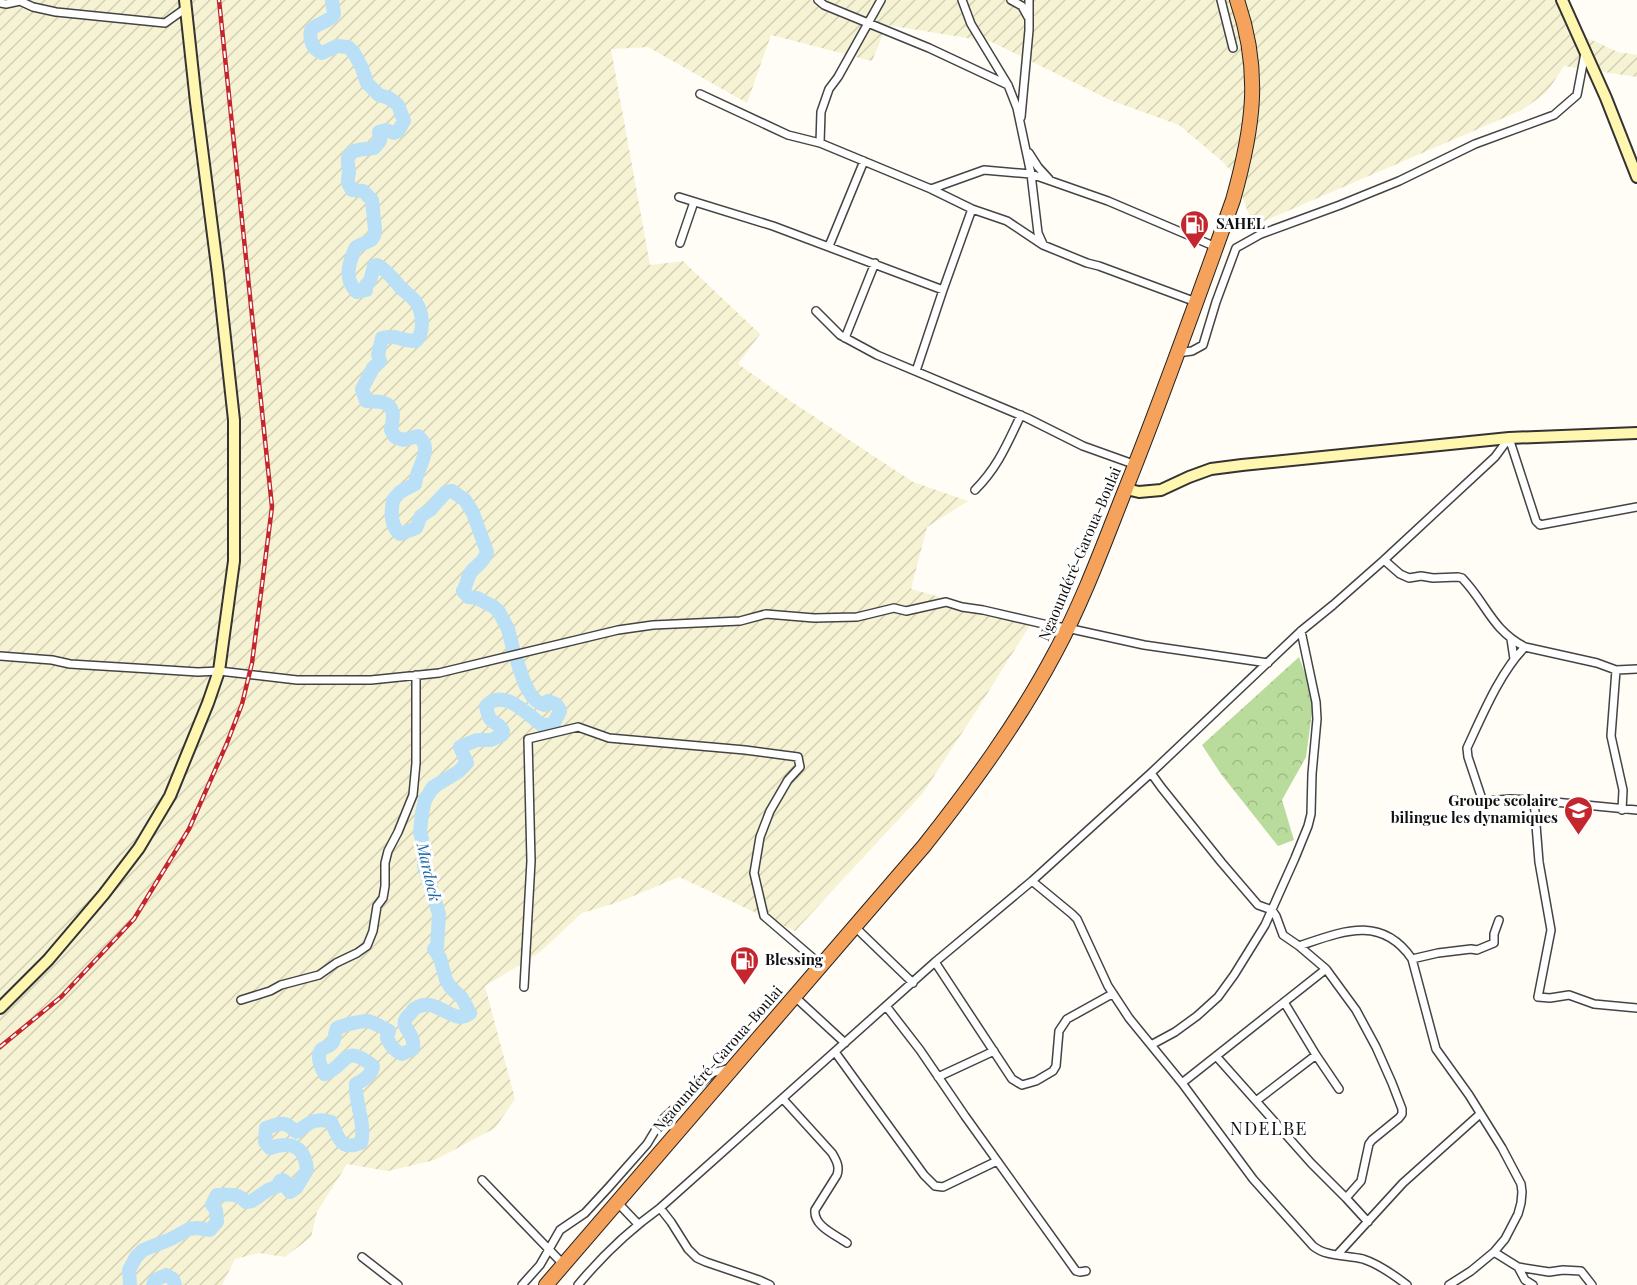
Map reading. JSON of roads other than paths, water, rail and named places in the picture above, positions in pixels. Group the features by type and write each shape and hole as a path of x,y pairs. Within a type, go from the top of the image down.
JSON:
{"highway":[{"name":"Ngaoundéré-Garoua-Boulai","path":"546,1285 924,846 991,758 1045,670 1084,591 1136,465 1233,200 1244,163 1251,125 1253,82 1249,45 1237,0"}],"street":[{"path":"818,0 1008,85"},
{"path":"820,142 822,112 829,89 881,0"},
{"path":"962,0 971,24 1008,85 1017,108 1032,174 1038,233 1043,245"},
{"path":"1011,0 1022,6 1029,19"},
{"path":"1021,126 1029,0"},
{"path":"1221,0 1233,48"},
{"path":"1562,0 1585,49 1637,177"},
{"path":"0,3 20,1 33,7 56,12 165,22 186,4"},
{"path":"0,1008 62,944 139,848 170,795 219,671 234,561 234,420 186,4"},
{"path":"1176,353 1192,351 1203,345 1236,248 1262,234 1399,181 1475,144 1554,116 1577,95 1585,49"},
{"path":"700,94 788,135 820,142 972,209 1006,221 1043,245 1196,302"},
{"path":"1025,148 1050,180"},
{"path":"829,246 864,161"},
{"path":"931,189 984,170 1032,174 1108,201 1216,247"},
{"path":"679,197 773,226 943,290"},
{"path":"680,243 694,202"},
{"path":"916,371 972,209"},
{"path":"845,338 874,263"},
{"path":"816,311 840,335 877,355 1021,415 1083,446 1136,465"},
{"path":"975,490 999,460 1021,415"},
{"path":"1126,489 1139,492 1161,490 1210,469 1509,438 1637,433"},
{"path":"1509,438 1536,521 1540,525 1637,507"},
{"path":"578,1285 598,1260 638,1224 660,1208 935,962 1032,881 1151,773 1301,631 1384,560 1495,457 1509,438"},
{"path":"1384,560 1409,578 1421,576 1462,578 1498,627 1511,639 1526,648 1598,663 1616,670 1637,669"},
{"path":"0,656 52,660 70,664 198,672 219,671 297,680 371,680 439,673 618,630 653,624 740,621 766,614 814,618 857,617 946,602 1144,645 1268,663"},
{"path":"1151,1045 1175,1032 1218,997 1252,948 1295,858 1311,814 1317,719 1316,702 1301,631"},
{"path":"1511,639 1514,659"},
{"path":"1526,648 1514,659 1467,748 1482,799 1485,801 1534,800 1637,810"},
{"path":"1616,670 1611,736 1623,790 1622,810"},
{"path":"241,1000 281,985 319,975 367,946 373,931 377,906 383,898 386,857 413,795 416,763 416,675"},
{"path":"524,987 531,861 528,739 578,728 609,738 798,757 800,767 788,780 770,811 760,837 754,873 764,916 821,965"},
{"path":"1151,773 1258,905 1272,910 1283,935 1326,969 1356,1010 1392,1083 1402,1114 1369,1144 1361,1181 1346,1198"},
{"path":"1534,800 1539,862 1551,930 1538,997 1569,995 1594,1004 1637,1008"},
{"path":"1032,881 1077,919 1112,994 1129,1018 1182,1083 1253,1179 1313,1246 1318,1250 1372,1263 1407,1285"},
{"path":"1412,959 1438,953 1477,950 1494,943 1494,934 1499,920"},
{"path":"854,926 913,983"},
{"path":"1299,946 1341,932 1371,930 1391,937 1406,950 1412,959 1436,1049 1469,1095 1521,1184 1521,1203 1518,1214 1505,1239 1472,1271 1449,1285"},
{"path":"935,962 1012,1079 1022,1085 1036,1081 1053,1071 1056,1066 1059,1031 1062,1024 1112,994"},
{"path":"1182,1083 1326,969"},
{"path":"794,996 845,1043"},
{"path":"1284,1002 1339,1089"},
{"path":"886,1006 920,1050 1076,1271 1086,1271"},
{"path":"938,1077 994,1050"},
{"path":"835,1052 924,1175 935,1186 943,1187 997,1161"},
{"path":"1256,1101 1316,1055"},
{"path":"1216,1056 1311,1163 1368,1222"},
{"path":"522,1285 540,1265 560,1230 585,1213 647,1144 661,1121 712,1073 733,1068"},
{"path":"783,1099 832,1153 838,1164 837,1175 814,1215 818,1223 847,1243"},
{"path":"1337,1255 1403,1183 1480,1114"},
{"path":"482,1180 563,1264"},
{"path":"617,1202 638,1224"},
{"path":"660,1208 684,1245 697,1258 770,1285"},
{"path":"1494,1252 1518,1267 1549,1272 1581,1271 1593,1283 1592,1285"},
{"path":"363,1257 398,1285"},
{"path":"1518,1267 1525,1280 1533,1285"}],"waterway":[{"name":"Mardock","path":"332,0 334,14 311,30 310,37 314,47 322,53 337,46 348,47 362,68 367,83 379,95 389,98 398,105 404,121 394,133 386,130 379,132 380,141 374,148 353,152 348,159 348,183 352,190 363,191 372,200 375,230 371,240 356,247 350,264 350,282 357,292 366,290 374,266 377,265 413,299 421,315 422,327 416,341 392,337 382,338 378,355 380,361 373,368 362,389 366,401 381,402 390,407 393,413 391,430 395,437 403,440 418,436 425,447 415,484 400,492 393,500 393,523 400,534 416,528 421,516 430,510 446,492 452,491 465,500 473,513 487,552 471,572 463,591 468,597 477,598 499,612 508,629 513,649"},
{"name":"Mardock","path":"130,1285 129,1270 143,1250 189,1229 210,1230 217,1222 216,1210 212,1205 217,1195 236,1195 246,1202 278,1186 283,1180 288,1184 287,1188 290,1192 296,1188 307,1170 303,1155 296,1147 284,1145 270,1148 265,1142 266,1128 283,1124 297,1132 312,1122 321,1120 331,1122 338,1138 344,1144 361,1143 362,1129 356,1084 369,1075 373,1066 363,1059 351,1056 325,1074 319,1056 321,1050 333,1042 337,1028 367,1021 373,1023 389,1031 387,1038 389,1043 402,1054 413,1049 412,1038 405,1020 414,1009 422,1005 430,1005 457,1016 470,1013 462,998 446,980 440,958 434,949 436,950 437,947 439,914 424,865 424,848 420,832 422,813 425,800 433,787 458,772 467,763 460,747 477,740 491,740 502,735 503,731 491,720 486,706 493,701 508,701 543,726 554,723 560,711 558,707 548,701 544,705 538,703 526,687 517,661"},
{"name":"Mardock","path":"153,1285 155,1280 166,1275 173,1279 175,1285"}],"railway":[{"path":"0,1047 61,997 134,919 189,829 242,704 252,663 272,507 219,0"}],"place":[{"name":"SAHEL","path":"1195,250"},
{"name":"Groupe scolaire bilingue les dynamiques","path":"1579,836"},
{"name":"Blessing","path":"744,986"}],"district":[{"name":"NDELBE","path":"1269,1129"}]}
